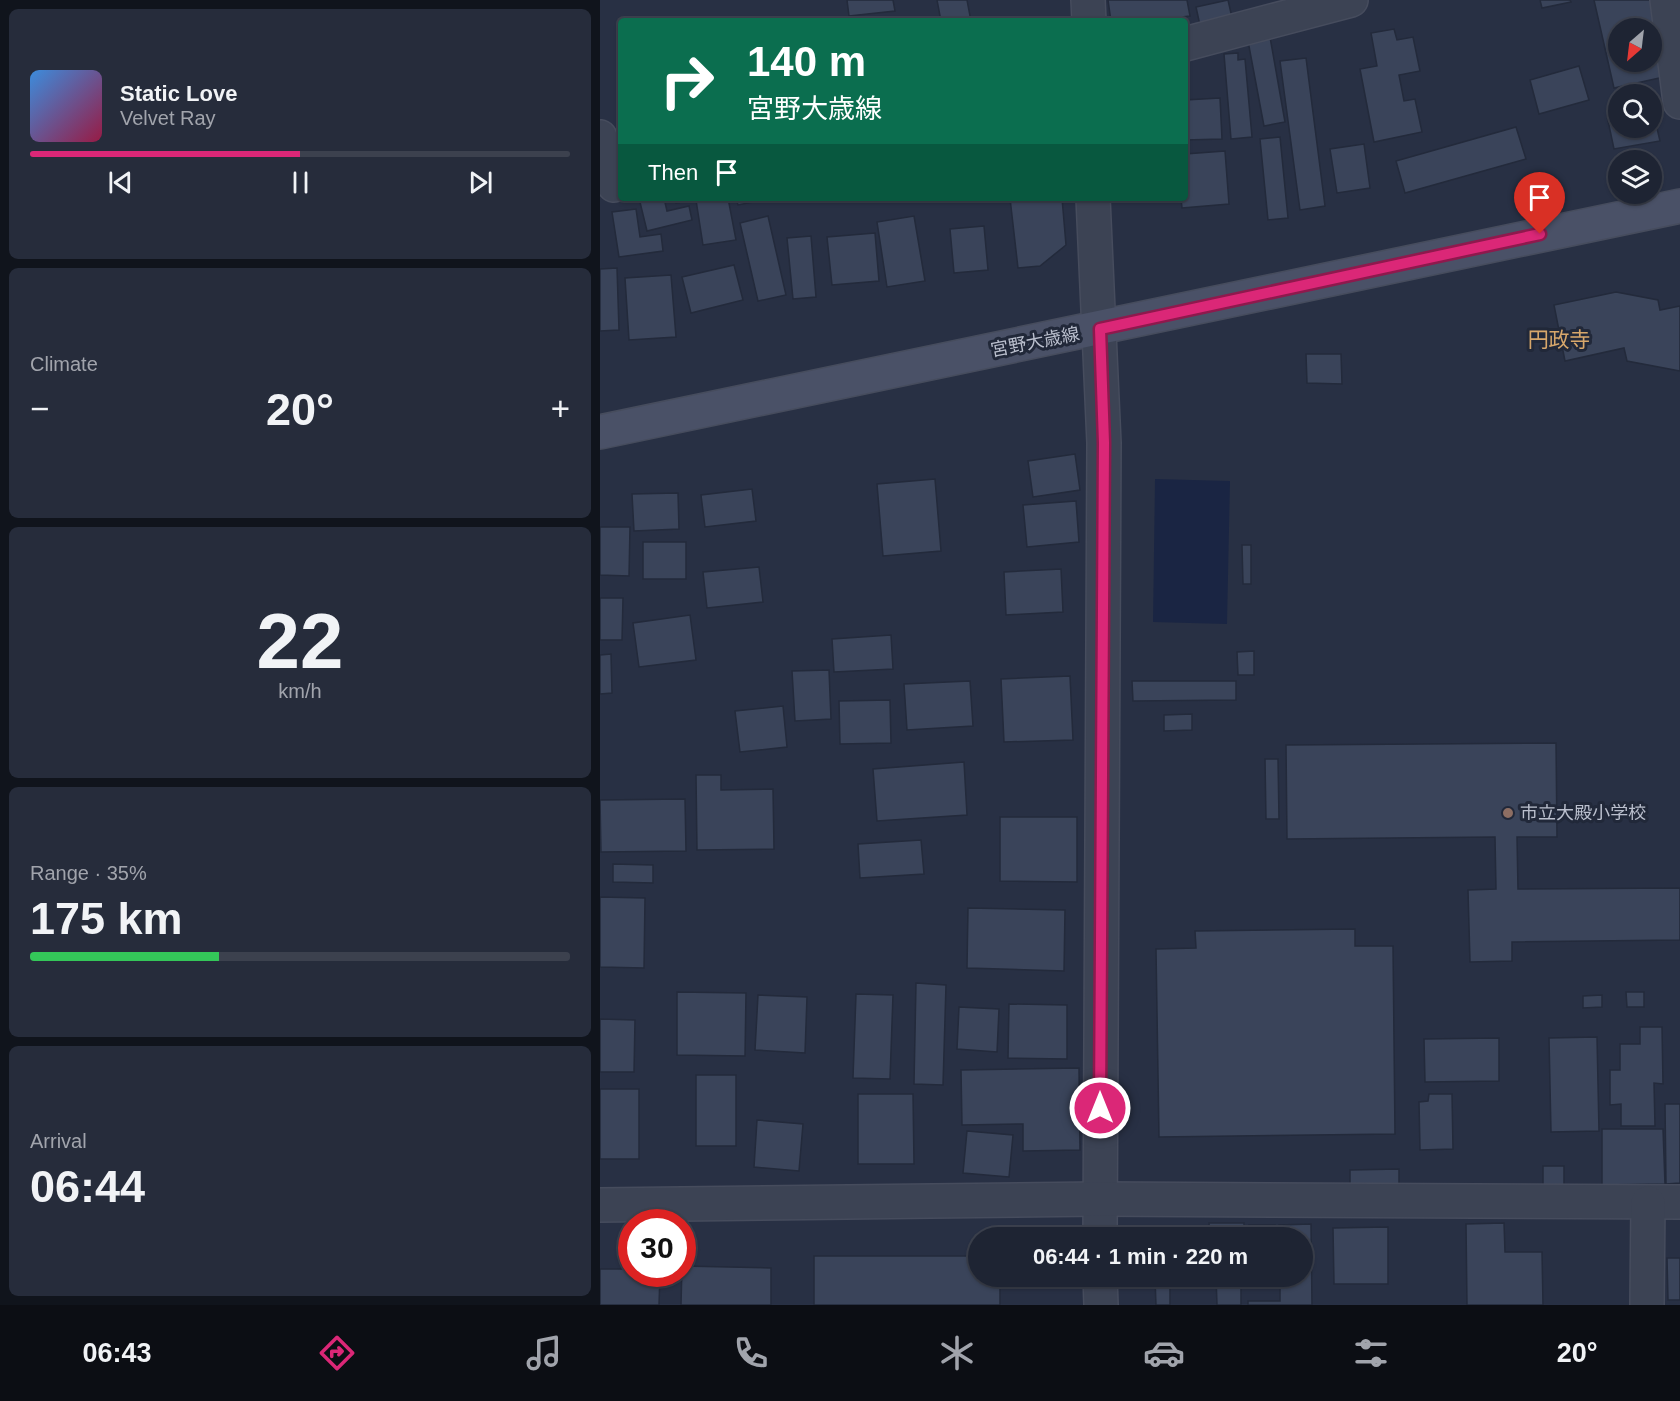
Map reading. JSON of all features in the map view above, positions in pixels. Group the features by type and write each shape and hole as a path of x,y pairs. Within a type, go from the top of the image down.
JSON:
{"main road":[{"name":"宮野大歳線","path":"600,432 1680,206"}],"street":[{"path":"1088,0 1089,18"},
{"path":"1188,43 1352,0"},
{"path":"1667,0 1680,102"},
{"path":"600,137 612,185"},
{"path":"1093,201 1104,455 1100,1227"},
{"path":"600,1205 1099,1199 1664,1203 1647,1305"},
{"path":"1100,1287 1101,1305"}],"water":[{"path":"1155,479 1230,481 1227,624 1153,622"}],"building":[{"path":"847,0 893,0 895,11 849,16"},
{"path":"937,0 967,0 970,18 940,18"},
{"path":"1108,0 1187,0 1190,16 1173,18 1111,18"},
{"path":"1228,0 1233,22 1201,30 1196,7"},
{"path":"1540,0 1570,0 1571,2 1542,8"},
{"path":"1594,0 1656,0 1660,18 1608,18 1608,62"},
{"path":"1662,26 1673,75 1632,84 1613,84 1610,72 1662,72"},
{"path":"1394,29 1397,40 1413,37 1420,71 1399,75 1404,101 1415,99 1422,132 1374,142 1360,69 1377,66 1371,33"},
{"path":"1270,37 1285,122 1264,126 1248,41"},
{"path":"1238,53 1238,60 1245,59 1252,137 1231,139 1224,54"},
{"path":"1306,58 1325,206 1300,210 1280,61"},
{"path":"1579,66 1589,100 1539,114 1530,80"},
{"path":"1220,98 1222,139 1188,140 1188,100"},
{"path":"1516,127 1526,159 1405,193 1396,161"},
{"path":"1280,137 1288,218 1268,220 1260,139"},
{"path":"1612,138 1659,138 1660,141 1614,149"},
{"path":"1364,144 1370,188 1337,193 1330,149"},
{"path":"1225,151 1229,204 1182,208 1181,201 1188,201 1188,154"},
{"path":"640,201 665,201 667,211 689,206 692,220 647,231"},
{"path":"696,201 729,201 736,240 703,245"},
{"path":"737,201 757,201 738,205"},
{"path":"1010,201 1062,201 1066,245 1040,266 1018,268"},
{"path":"636,209 640,237 661,234 663,251 619,257 612,212"},
{"path":"768,216 786,295 758,301 740,223"},
{"path":"914,216 925,281 887,287 877,222"},
{"path":"984,226 988,270 954,273 950,229"},
{"path":"875,233 879,281 832,285 827,237"},
{"path":"811,236 816,297 793,299 787,238"},
{"path":"734,265 743,300 691,313 682,277"},
{"path":"617,268 619,330 600,331 600,269"},
{"path":"671,275 676,337 629,340 625,278"},
{"path":"1616,292 1658,300 1660,310 1680,306 1680,371 1627,361 1624,348 1565,361 1554,305"},
{"path":"1306,354 1341,354 1342,384 1307,383"},
{"path":"1075,454 1080,490 1033,497 1028,461"},
{"path":"935,479 941,551 883,556 877,484"},
{"path":"752,489 756,521 705,527 701,495"},
{"path":"678,493 679,529 634,531 632,494"},
{"path":"1076,501 1079,542 1027,547 1023,505"},
{"path":"600,527 630,527 629,576 600,575"},
{"path":"643,542 686,542 686,579 643,579"},
{"path":"1242,545 1251,545 1251,584 1243,584"},
{"path":"759,567 763,602 707,608 703,572"},
{"path":"1061,569 1063,612 1006,615 1004,572"},
{"path":"600,598 623,598 622,640 600,640"},
{"path":"690,615 696,660 639,667 633,623"},
{"path":"891,635 893,669 834,672 832,639"},
{"path":"1254,651 1254,675 1238,675 1237,652"},
{"path":"611,654 612,693 600,694 600,655"},
{"path":"829,670 831,719 795,721 792,671"},
{"path":"1070,676 1073,740 1004,742 1001,679"},
{"path":"970,681 973,726 907,730 904,684"},
{"path":"1132,681 1236,681 1236,700 1133,701"},
{"path":"890,700 891,743 840,744 839,701"},
{"path":"783,706 787,747 740,752 735,711"},
{"path":"1192,714 1192,730 1164,731 1164,715"},
{"path":"1556,743 1557,837 1517,837 1518,889 1680,888 1680,940 1512,942 1512,961 1470,962 1468,890 1496,889 1495,837 1287,839 1286,745"},
{"path":"1265,759 1278,759 1279,819 1266,819"},
{"path":"964,762 967,815 877,821 873,769"},
{"path":"696,775 721,775 721,790 773,789 774,849 697,850"},
{"path":"685,799 686,851 601,852 600,800"},
{"path":"1000,817 1077,817 1077,882 1000,881"},
{"path":"921,840 924,874 860,878 858,844"},
{"path":"613,864 653,865 653,883 613,882"},
{"path":"600,897 645,898 644,968 600,967"},
{"path":"968,908 1065,910 1064,971 967,968"},
{"path":"1355,929 1355,946 1393,946 1395,1134 1159,1137 1156,949 1196,948 1195,931"},
{"path":"916,983 946,985 943,1085 914,1084"},
{"path":"677,992 746,993 745,1056 677,1055"},
{"path":"1626,992 1644,992 1644,1007 1627,1007"},
{"path":"856,994 893,995 890,1079 853,1078"},
{"path":"758,995 807,997 805,1053 755,1050"},
{"path":"1602,995 1602,1007 1583,1008 1583,996"},
{"path":"1009,1004 1067,1005 1067,1059 1008,1058"},
{"path":"959,1007 999,1009 997,1052 957,1049"},
{"path":"600,1019 635,1020 634,1072 600,1072"},
{"path":"1640,1027 1662,1027 1663,1084 1654,1083 1655,1126 1621,1126 1621,1104 1610,1105 1610,1070 1620,1070 1620,1044 1640,1044"},
{"path":"1597,1037 1599,1131 1551,1132 1549,1038"},
{"path":"1499,1038 1499,1081 1425,1082 1424,1039"},
{"path":"1079,1068 1080,1150 1023,1151 1023,1124 962,1125 961,1070"},
{"path":"696,1075 736,1075 736,1146 696,1146"},
{"path":"600,1089 639,1089 639,1159 600,1159"},
{"path":"858,1094 913,1094 914,1164 858,1164"},
{"path":"1429,1094 1452,1094 1453,1149 1420,1150 1419,1102 1428,1101"},
{"path":"1665,1104 1680,1104 1680,1183 1666,1184"},
{"path":"757,1120 803,1124 799,1171 754,1167"},
{"path":"1602,1129 1663,1129 1665,1184 1602,1185"},
{"path":"967,1131 1013,1135 1009,1177 963,1173"},
{"path":"1543,1166 1564,1166 1564,1185 1543,1186"},
{"path":"1399,1169 1399,1187 1350,1188 1350,1170"},
{"path":"1209,1223 1244,1223 1244,1227 1209,1227"},
{"path":"1504,1223 1505,1252 1542,1252 1543,1305 1467,1305 1466,1224"},
{"path":"1311,1224 1311,1227 1279,1227 1279,1225"},
{"path":"1249,1225 1275,1225 1275,1227 1249,1227"},
{"path":"1388,1227 1388,1284 1334,1284 1333,1228"},
{"path":"814,1256 968,1256 968,1287 1000,1287 1000,1305 814,1305"},
{"path":"1667,1258 1680,1258 1680,1300 1668,1300"},
{"path":"696,1266 771,1268 771,1305 681,1305 681,1287 696,1287"},
{"path":"600,1269 618,1269 618,1287 660,1287 659,1305 600,1305"},
{"path":"1155,1287 1170,1287 1170,1305 1156,1305"},
{"path":"1216,1287 1241,1287 1241,1305 1217,1305"},
{"path":"1280,1287 1312,1287 1312,1305 1248,1305 1248,1301 1280,1301"}],"place":[{"name":"市立大殿小学校","path":"1508,813"}],"district":[{"name":"円政寺","path":"1559,340"}],"route":[{"path":"1100,1108 1104,443 1100,329 1540,234"}]}
